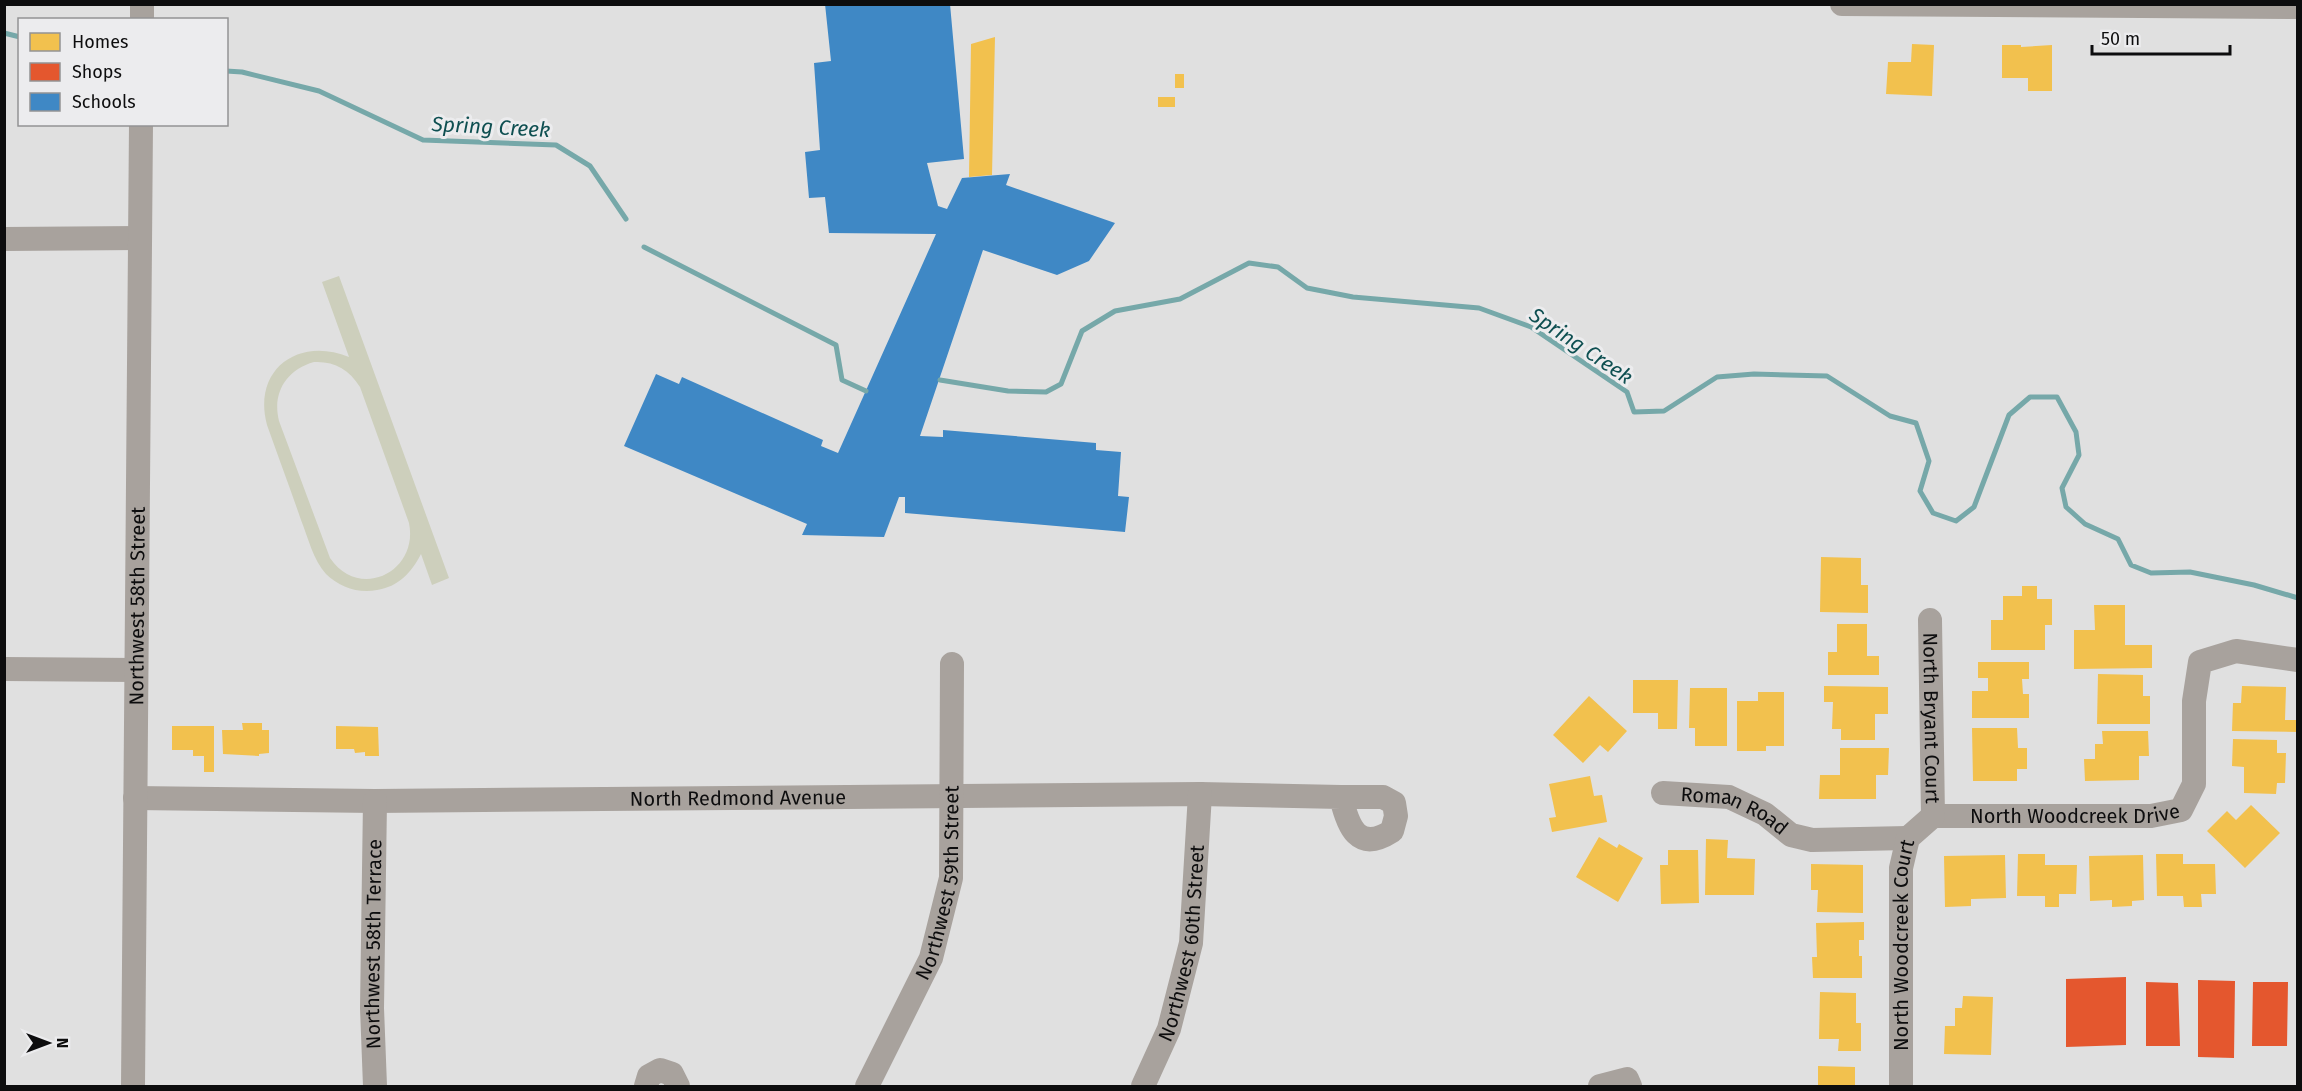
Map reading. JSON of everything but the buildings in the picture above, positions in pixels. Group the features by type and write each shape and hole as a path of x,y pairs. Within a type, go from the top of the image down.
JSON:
{"street":[{"path":"1842,4 2298,7"},
{"name":"Northwest 58th Street","path":"134,1086 141,126"},
{"path":"4,239 140,238"},
{"name":"North Bryant Court","path":"1930,620 1934,816"},
{"name":"North Woodcreek Drive","path":"1934,816 2151,816 2181,810 2193,784 2193,701 2200,662 2236,651 2298,660"},
{"name":"Northwest 59th Street","path":"867,1086 931,958 951,878 951,664"},
{"path":"4,669 136,670"},
{"name":"Roman Road","path":"1663,793 1729,797 1765,814 1791,836 1812,840 1908,838"},
{"name":"North Redmond Avenue","path":"135,798 375,801 1200,794 1341,797"},
{"name":"Northwest 60th Street","path":"1143,1086 1168,1029 1191,943 1200,794"},
{"name":"Northwest 58th Terrace","path":"375,801 372,1008 375,1086"},
{"name":"North Woodcreek Court","path":"1901,1086 1901,868 1908,838 1934,816"},
{"path":"646,1086 649,1076 660,1070 672,1074 678,1086"},
{"path":"1600,1086 1628,1082"}],"green space":[{"path":"339,276 449,578 432,585 421,554 409,573 391,586 370,591 350,588 337,583 326,574 309,541 267,425 264,405 266,388 273,373 284,362 297,355 313,351 331,352 349,357 322,282","holes":["314,362 340,367 351,375 360,387 409,523 410,540 405,555 396,567 384,575 370,579 356,578 342,571 330,558 279,421 278,401 283,384 296,371"]}],"waterway":[{"name":"Spring Creek","path":"4,33 18,36"},
{"name":"Spring Creek","path":"228,71 242,72 319,91 423,140 556,145 590,166 626,219"},
{"name":"Spring Creek","path":"644,247 836,345 842,380 866,391"},
{"name":"Spring Creek","path":"940,380 1008,391 1046,392 1061,384 1082,331 1115,311 1180,299 1249,263 1278,267 1307,288 1353,297 1479,308 1531,327 1627,392 1634,412 1664,411 1717,377 1754,374 1827,376 1890,416 1916,423 1929,461 1920,491 1933,513 1956,521 1974,507 2009,415 2030,397 2057,397 2076,432 2079,455 2062,488 2066,507 2085,524 2118,539 2131,565 2151,573 2190,572 2254,585 2298,598"}]}
